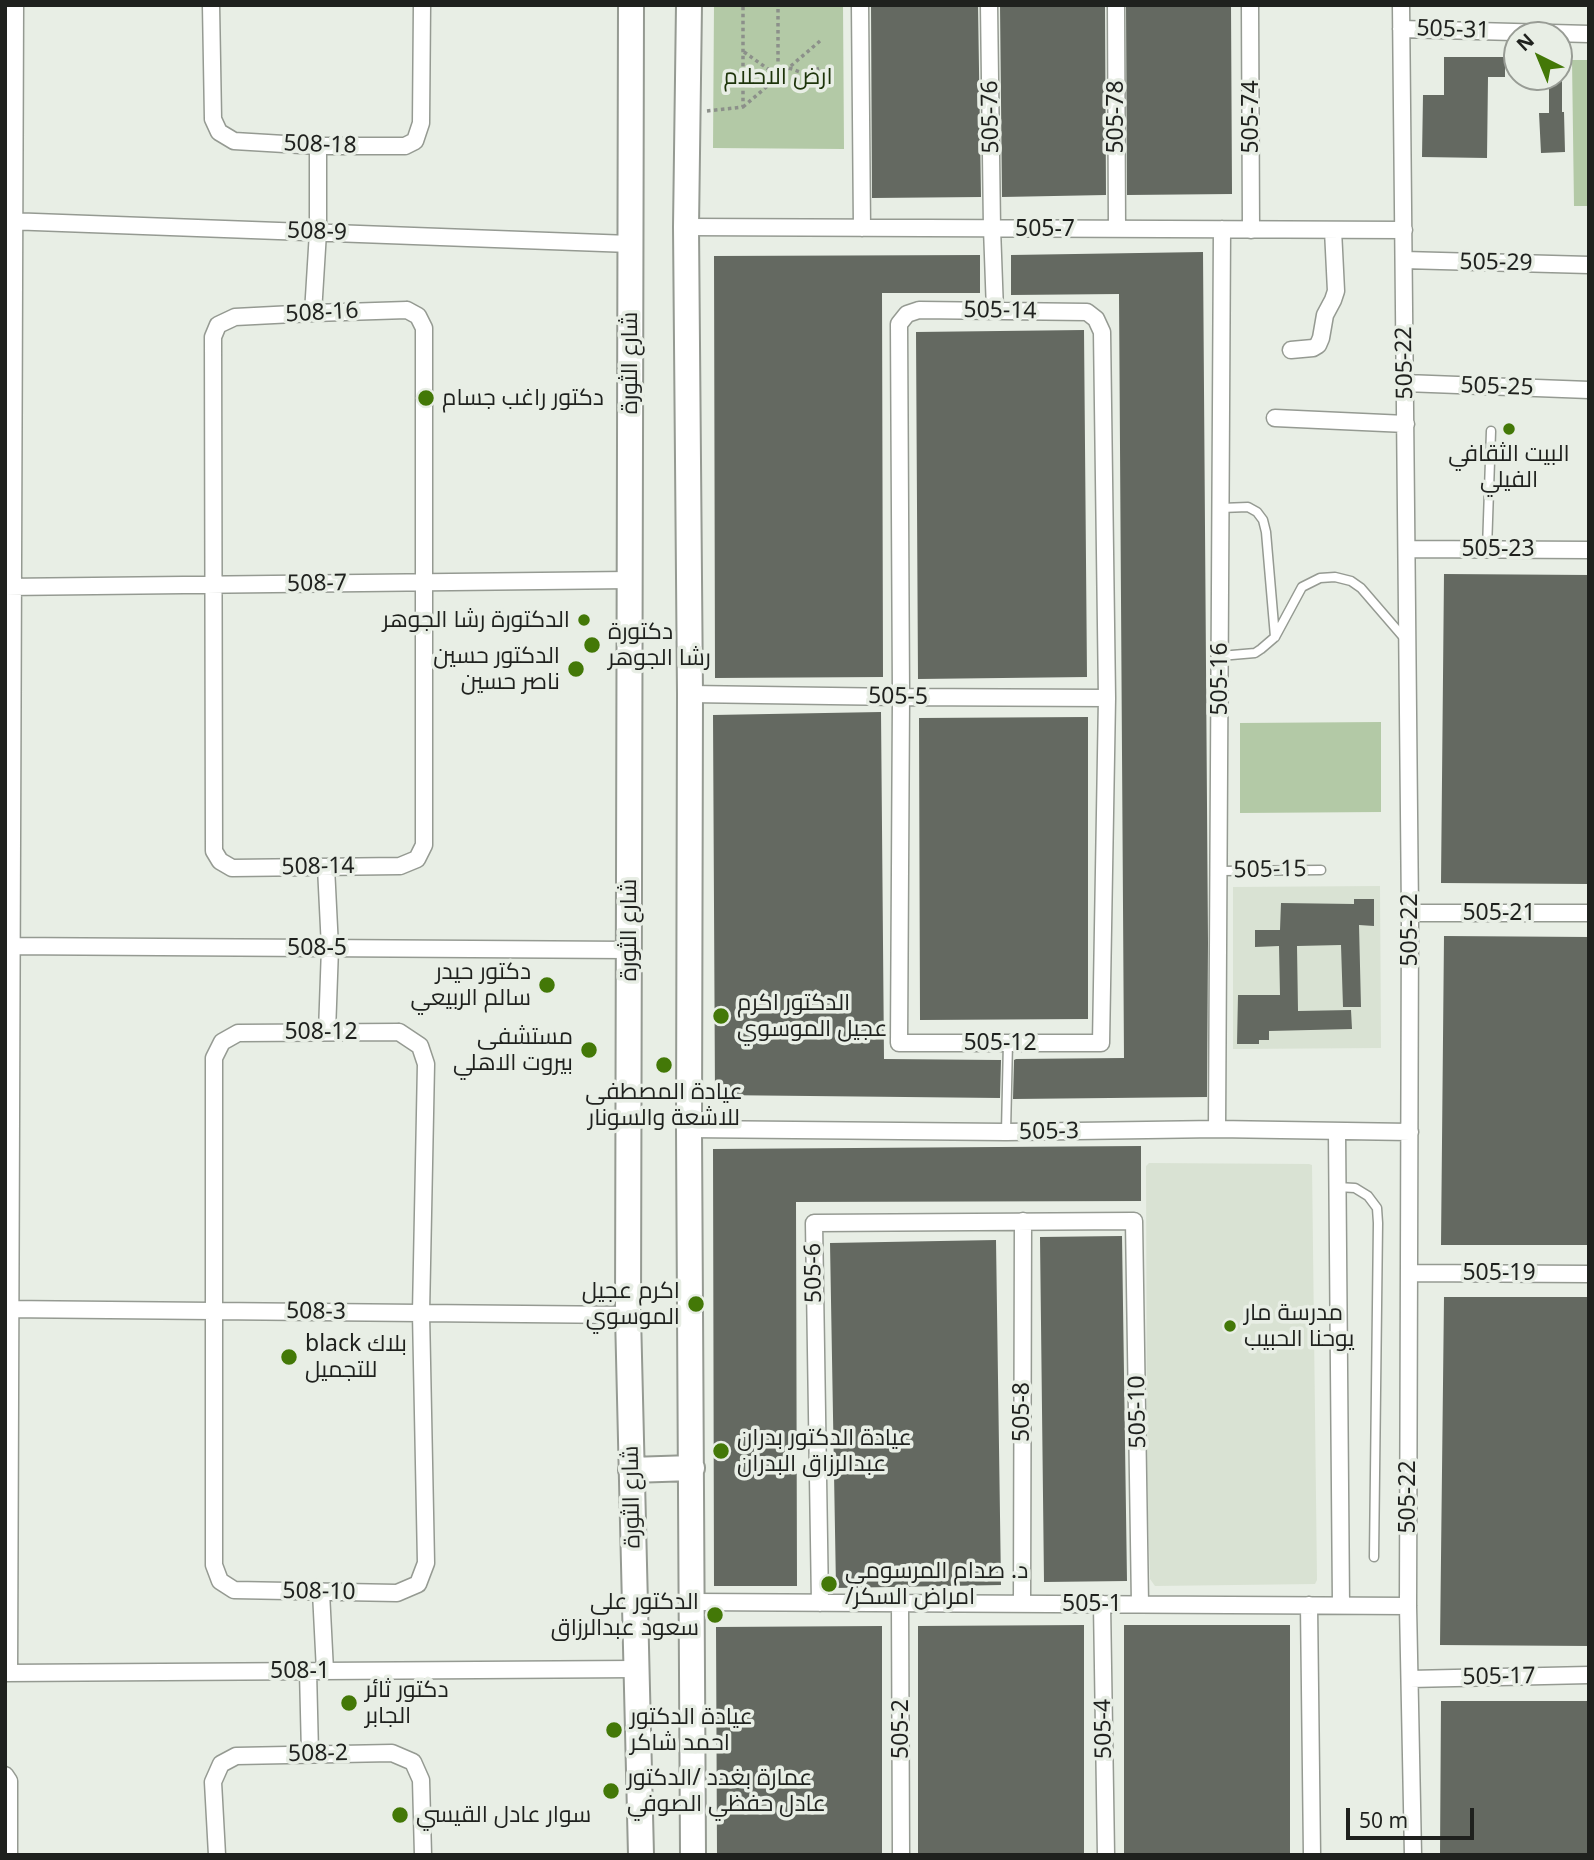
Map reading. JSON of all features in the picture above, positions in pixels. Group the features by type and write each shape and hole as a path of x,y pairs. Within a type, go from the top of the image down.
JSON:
{"main road":[{"name":"شارع الثورة","path":"631,5 628,1315 641,1855"},
{"path":"689,5 686,227 693,1855"},
{"path":"631,1470 691,1468"}],"street":[{"path":"7,1673 10,221 15,5"},
{"name":"508-18","path":"211,5 213,119 219,132 234,141 318,146 405,146 415,141 421,123 422,5"},
{"path":"860,5 862,228"},
{"name":"505-76","path":"989,5 995,311"},
{"name":"505-78","path":"1116,5 1117,229"},
{"name":"505-74","path":"1250,5 1251,230"},
{"name":"505-22","path":"1401,5 1410,913 1408,1605 1413,1855"},
{"name":"505-31","path":"1401,29 1589,34"},
{"path":"313,313 318,232 318,146"},
{"name":"508-9","path":"10,221 630,244"},
{"name":"505-7","path":"686,227 1404,230"},
{"name":"505-16","path":"1217,1129 1222,229"},
{"path":"1291,350 1313,348 1321,338 1325,315 1336,291 1333,230"},
{"name":"505-29","path":"1404,260 1589,265"},
{"name":"508-16","path":"213,585 213,337 218,325 235,317 407,310 418,316 424,328 424,583"},
{"name":"505-14","path":"901,697 900,324 907,314 919,310 1087,312 1096,319 1102,332 1107,698"},
{"name":"505-25","path":"1405,383 1589,390"},
{"path":"1275,418 1406,424"},
{"name":"505-23","path":"1407,549 1589,550"},
{"name":"508-7","path":"10,587 630,580"},
{"name":"508-14","path":"213,585 214,850 220,861 232,868 400,866 417,859 424,845 424,583"},
{"name":"505-5","path":"690,694 1107,698"},
{"name":"505-12","path":"901,697 899,1043 1101,1043 1107,698"},
{"path":"326,867 330,948 327,1032"},
{"name":"505-21","path":"1410,913 1589,914"},
{"name":"508-5","path":"9,946 628,950"},
{"name":"508-12","path":"214,1311 214,1058 222,1042 238,1032 399,1032 420,1046 426,1064 421,1313"},
{"name":"505-3","path":"689,1129 1006,1132 1217,1129 1410,1132"},
{"path":"1337,1132 1341,1605"},
{"name":"505-8","path":"1022,1604 1023,1221"},
{"name":"505-6","path":"820,1603 814,1223 1134,1221"},
{"name":"505-10","path":"1134,1221 1140,1604"},
{"name":"505-19","path":"1409,1273 1589,1274"},
{"name":"508-3","path":"8,1309 628,1315"},
{"name":"508-10","path":"214,1311 214,1565 220,1581 234,1590 397,1593 418,1584 426,1563 421,1313"},
{"path":"321,1592 325,1671"},
{"name":"505-1","path":"692,1602 1408,1605"},
{"name":"505-2","path":"900,1603 901,1855"},
{"name":"505-4","path":"1102,1604 1107,1855"},
{"path":"1309,1605 1312,1855"},
{"name":"508-1","path":"7,1673 636,1669"},
{"path":"308,1671 310,1753"},
{"name":"505-17","path":"1410,1679 1589,1675"},
{"name":"508-2","path":"217,1855 213,1782 221,1764 236,1756 310,1753 391,1753 413,1762 421,1780 423,1855"},
{"path":"5,1775 9,1780 9,1855"}],"lane":[{"path":"1487,549 1491,432"},
{"path":"1221,508 1248,507 1257,512 1263,520 1275,636"},
{"path":"1220,656 1255,653 1275,636 1302,587 1320,578 1335,577 1351,581 1362,588 1408,642"},
{"name":"505-15","path":"1219,871 1321,870"},
{"path":"1006,1132 1008,1042"},
{"path":"1338,1187 1355,1188 1368,1196 1377,1208 1374,1557"}],"path":[{"path":"743,5 743,107"},
{"path":"778,5 779,76"},
{"path":"688,109 713,111 743,107 820,41"},
{"path":"742,51 779,76"},
{"path":"789,68 803,73 821,68"}],"shaded area":[{"path":"1380,886 1381,1048 1233,1049 1233,887"},
{"name":"مدرسة مار يوحنا الحبيب","path":"1149,1163 1312,1165 1315,1584 1155,1586 1150,1579 1146,1166"}],"green space":[{"name":"ارض الاحلام","path":"714,5 843,5 844,149 713,148"},
{"path":"1573,60 1589,60 1589,206 1574,206"},
{"path":"1381,722 1381,812 1240,813 1240,723"}],"building":[{"path":"871,5 978,5 981,197 872,198"},
{"path":"1000,5 1105,5 1106,195 1002,197"},
{"path":"1126,5 1231,5 1232,194 1127,195"},
{"path":"1444,57 1503,57 1503,77 1488,77 1487,158 1422,157 1423,95 1444,95"},
{"path":"1549,91 1562,91 1565,152 1541,153 1539,113 1549,113"},
{"path":"1203,252 1207,1097 1013,1099 1016,1059 1124,1058 1119,294 1011,295 1011,255"},
{"path":"980,255 980,293 882,293 883,677 715,678 714,256"},
{"path":"1084,330 1087,677 918,679 916,332"},
{"path":"1444,574 1589,575 1589,884 1441,883"},
{"path":"881,712 884,1059 1001,1060 1000,1098 715,1095 713,715"},
{"path":"1088,717 1088,1019 920,1020 919,718"},
{"path":"1354,899 1374,899 1374,926 1359,925 1361,1007 1343,1007 1341,945 1297,946 1298,1011 1351,1010 1352,1029 1269,1031 1269,1040 1259,1040 1259,1044 1237,1044 1238,995 1280,995 1279,946 1255,947 1255,930 1280,930 1281,903 1354,904"},
{"path":"1444,936 1589,937 1589,1245 1441,1245"},
{"path":"1141,1146 1141,1201 796,1202 797,1586 714,1586 713,1149"},
{"path":"1122,1236 1127,1581 1044,1582 1040,1237"},
{"path":"996,1240 1001,1585 836,1588 830,1243"},
{"path":"1444,1297 1589,1297 1589,1646 1440,1645"},
{"path":"1084,1625 1084,1855 918,1855 918,1626"},
{"path":"1124,1625 1290,1625 1290,1855 1124,1855"},
{"path":"882,1626 882,1855 717,1855 716,1627"},
{"path":"1441,1701 1589,1701 1589,1855 1440,1855"}],"place":[{"name":"دكتور راغب جسام","path":"426,398"},
{"name":"البيت الثقافي الفيلي","path":"1509,429"},
{"name":"الدكتورة رشا الجوهر","path":"584,620"},
{"name":"دكتورة رشا الجوهر","path":"592,645"},
{"name":"الدكتور حسين ناصر حسين","path":"576,669"},
{"name":"دكتور حيدر سالم الربيعي","path":"547,985"},
{"name":"الدكتور اكرم عجيل الموسوي","path":"721,1016"},
{"name":"مستشفى بيروت الاهلي","path":"589,1050"},
{"name":"عيادة المصطفى للاشعة والسونار","path":"664,1065"},
{"name":"اكرم عجيل الموسوي","path":"696,1304"},
{"name":"مدرسة مار يوحنا الحبيب","path":"1230,1326"},
{"name":"black بلاك للتجميل","path":"289,1357"},
{"name":"عيادة الدكتور بدران عبدالرزاق البدران","path":"721,1451"},
{"name":"د. صدام المرسومي /امراض السكر","path":"829,1584"},
{"name":"الدكتور علي سعود عبدالرزاق","path":"715,1615"},
{"name":"دكتور ثائر الجابر","path":"349,1703"},
{"name":"عيادة الدكتور احمد شاكر","path":"614,1730"},
{"name":"عمارة بغدد /الدكتور عادل حفظي الصوفي","path":"611,1791"},
{"name":"سوار عادل القيسي","path":"400,1815"}]}
